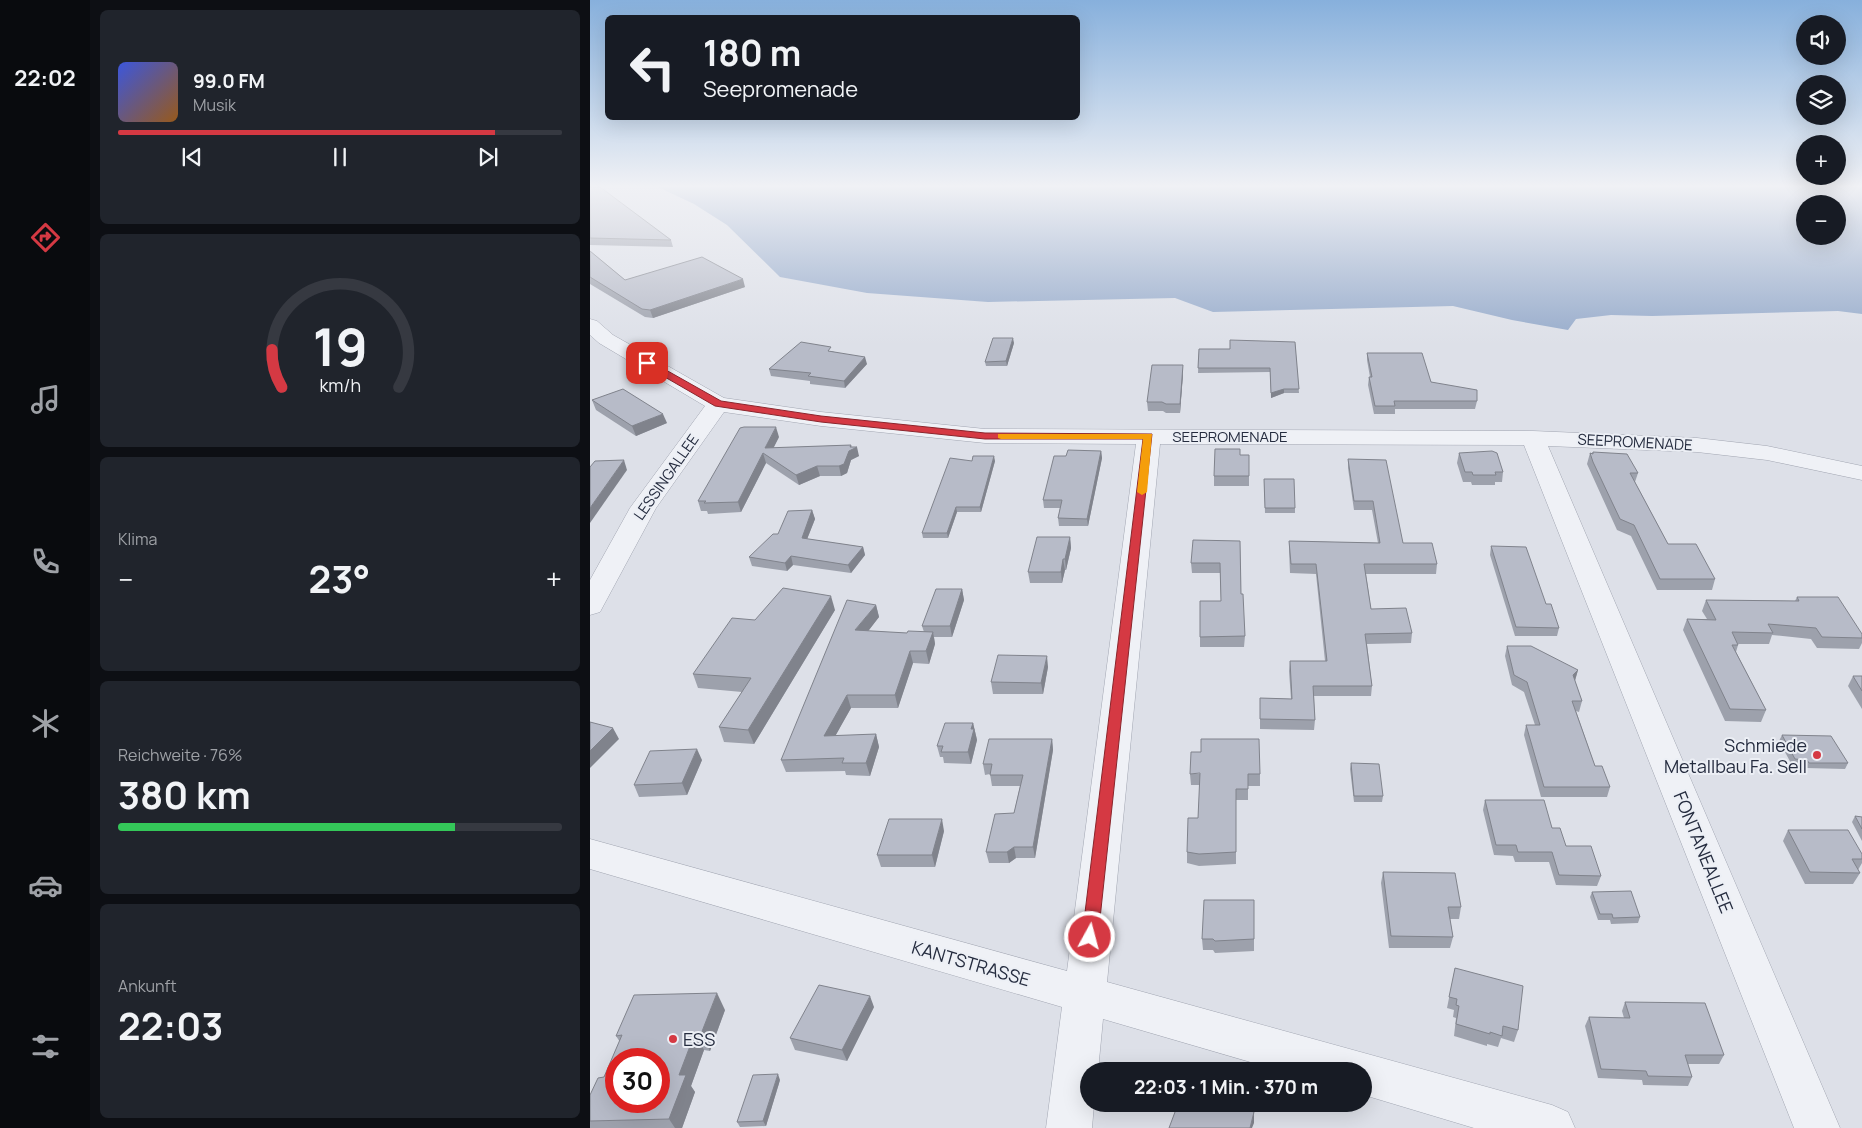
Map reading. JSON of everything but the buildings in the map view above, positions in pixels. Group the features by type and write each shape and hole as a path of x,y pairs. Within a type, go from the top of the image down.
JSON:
{"street":[{"name":"SEEPROMENADE","path":"590,325 606,340 718,404 821,419 985,436 1533,438 1697,445 1766,453 1862,473"},
{"name":"LESSINGALLEE","path":"590,606 643,508 718,404"},
{"path":"1069,1128 1149,436"},
{"name":"FONTANEALLEE","path":"1533,438 1817,1128"},
{"name":"KANTSTRASSE","path":"590,854 1321,1062"},
{"path":"1372,1076 1552,1128"}],"water":[{"path":"742,240 1796,240 1796,245 1846,245 1846,240 1862,240 1862,314 1838,311 1652,316 1611,315 1576,319 1568,330 1512,320 1453,306 1213,312 1175,298 988,302 867,293 780,277"}],"slow traffic":[{"path":"1001,436 1149,436 1142,492"}],"place":[{"name":"Schmiede Metallbau Fa. Sell","path":"1817,755"},
{"name":"ESS","path":"673,1039"}],"route":[{"path":"647,363 718,404 821,419 985,436 1149,436 1090,937"}]}
